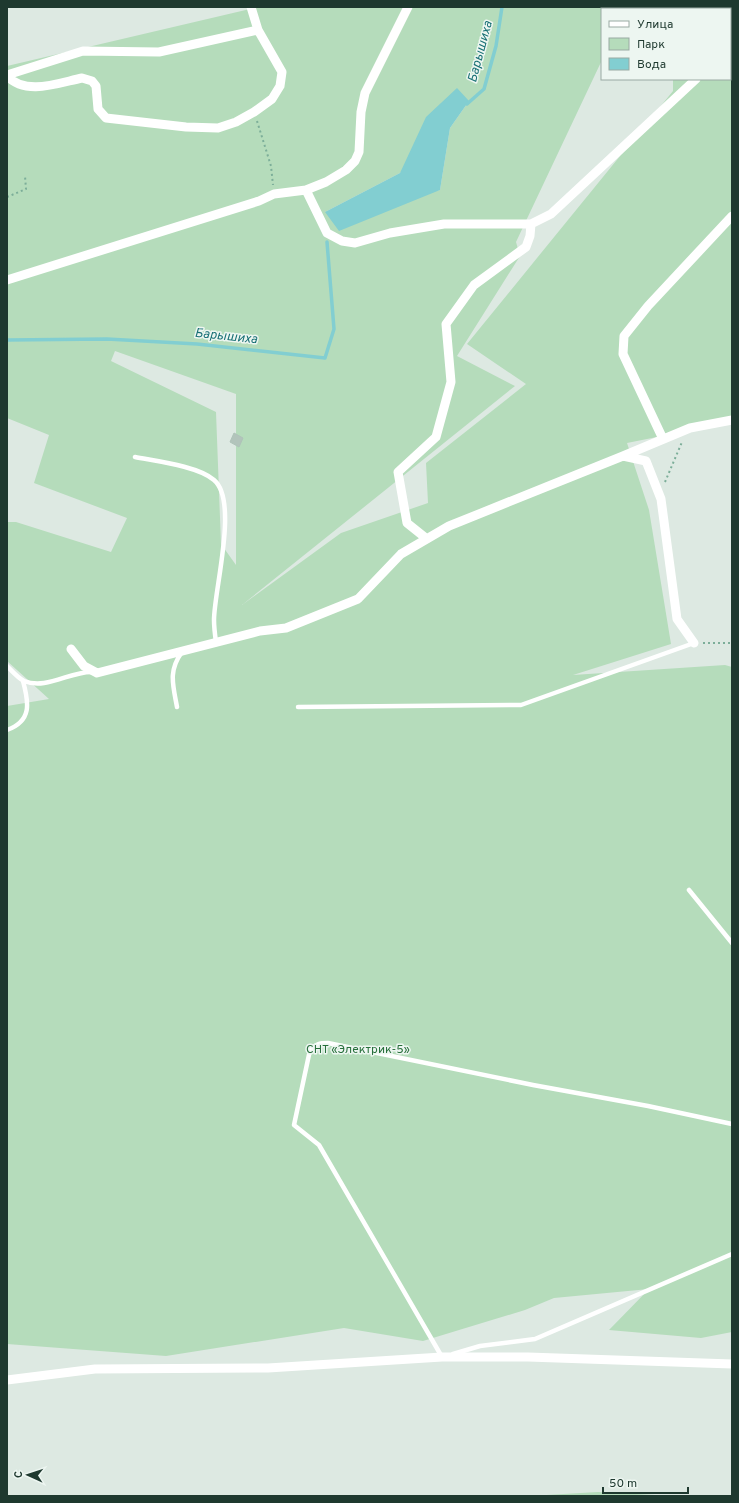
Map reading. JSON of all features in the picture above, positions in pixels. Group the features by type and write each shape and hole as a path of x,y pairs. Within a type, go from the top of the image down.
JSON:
{"street":[{"path":"251,7 258,30 282,72 280,86 272,99 254,112 236,122 218,128 186,127 106,118 99,113 96,86 90,80 82,78 30,88 17,85 7,76 83,51 159,52 258,30"},
{"path":"7,280 259,201 274,194 306,190 326,182 346,170 355,161 359,152 361,112 365,93 408,7"},
{"path":"306,190 328,233 342,242 355,243 390,233 444,224 531,224 551,214 695,80"},
{"path":"663,439 624,354 624,336 648,306 732,216"},
{"path":"428,539 407,523 398,472 436,437 451,382 446,324 474,285 526,248 530,236 531,224"},
{"path":"71,649 84,666 97,673 260,631 286,628 358,599 401,554 449,526 690,428 732,420"},
{"path":"653,444 646,461 661,499 677,619 694,643"},
{"path":"623,456 646,461"},
{"path":"7,1380 95,1369 268,1368 442,1357 528,1356 732,1364"}],"lane":[{"path":"135,457 194,470 214,480 224,499 224,530 214,620 216,642"},
{"path":"298,707 521,705 694,643"},
{"path":"177,707 172,672 176,660 182,652"},
{"path":"7,666 23,681 28,696 26,716 17,726 7,730"},
{"path":"23,681 45,684 82,672 97,673"},
{"path":"689,890 732,943"},
{"path":"732,1124 328,1043 319,1043 310,1050 294,1125 319,1145 442,1357 480,1346 536,1339 732,1254"}],"path":[{"path":"254,112 271,166 274,194"},
{"path":"7,197 26,189 25,176"},
{"path":"661,499 666,478 690,428"},
{"path":"694,643 732,643"}],"green space":[{"name":"СНТ «Электрик-5»","path":"250,7 616,7 601,8 601,62 516,242 520,256 457,356 515,386 242,605 341,533 428,503 426,463 526,384 467,344 673,91 673,80 731,80 731,8 671,7 732,7 732,422 627,443 649,510 671,644 573,675 725,665 732,667 732,1332 701,1338 609,1330 649,1289 554,1298 525,1310 423,1341 344,1328 166,1356 7,1344 7,706 49,699 7,661 7,522 16,522 111,552 127,518 34,483 49,435 7,418 7,66 250,9","holes":["469,101 450,128 440,190 325,212 400,173","115,351 236,394 236,565 221,544 216,412 111,361"]},
{"path":"598,1492 674,1496 529,1496"}],"water":[{"path":"457,88 469,101 450,128 440,190 339,231 325,212 400,173 426,117"}],"building":[{"path":"234,433 243,438 239,447 230,442"}],"waterway":[{"name":"Барышиха","path":"467,104 484,89 496,46 502,7"},
{"name":"Барышиха","path":"7,340 107,339 197,344 325,358 334,329 327,242"}]}
